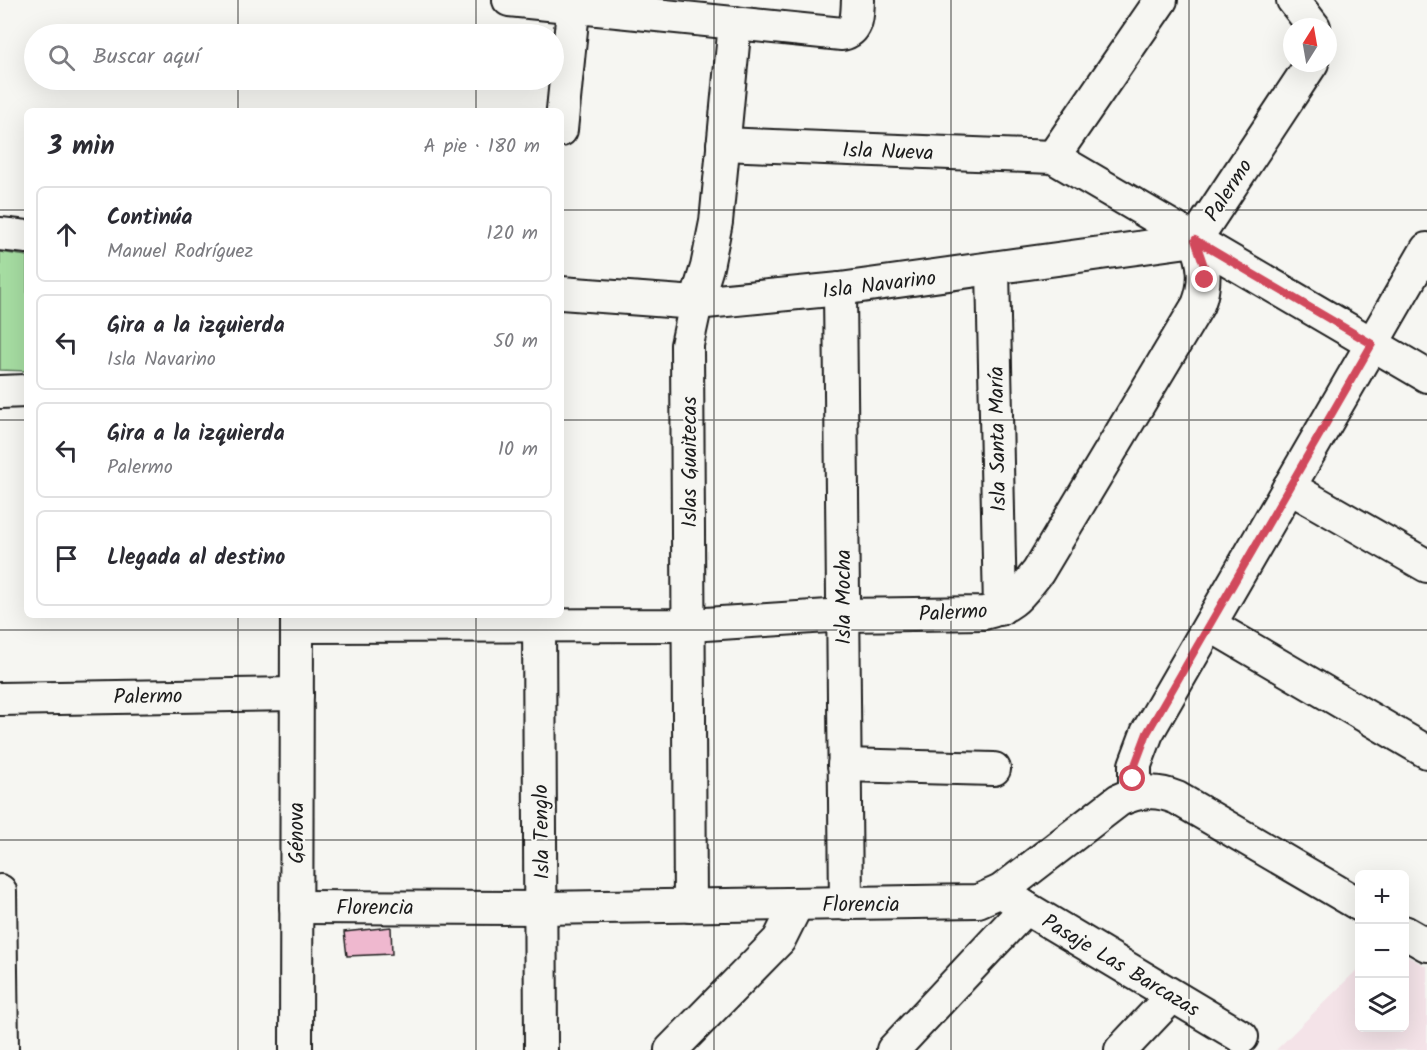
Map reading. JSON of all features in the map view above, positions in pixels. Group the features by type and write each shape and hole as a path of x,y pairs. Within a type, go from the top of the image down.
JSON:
{"street":[{"path":"509,0 574,3 842,34 855,15"},
{"path":"1161,0 1053,157 1427,376"},
{"path":"1293,0 1307,18"},
{"path":"563,108 574,3"},
{"name":"Islas Guaitecas","path":"690,906 687,345 716,222 735,23"},
{"name":"Palermo","path":"297,620 539,620 690,625 844,615 984,613 1000,609 1013,602 1038,573 1198,305 1203,293 1204,266 1195,240 1306,72"},
{"name":"Isla Nueva","path":"723,144 1053,157"},
{"path":"0,234 24,237"},
{"name":"Isla Navarino","path":"564,293 696,303 840,290 1195,240"},
{"path":"1134,793 1135,765 1139,750 1427,249"},
{"name":"Isla Santa María","path":"993,269 1000,609"},
{"name":"Isla Mocha","path":"840,290 846,904"},
{"path":"0,392 24,391"},
{"path":"1289,487 1427,566"},
{"name":"Génova","path":"296,1050 297,620"},
{"name":"Isla Tenglo","path":"539,620 541,1050"},
{"path":"1210,625 1427,752"},
{"name":"Palermo","path":"0,699 297,694"},
{"path":"844,765 994,769"},
{"name":"Florencia","path":"296,907 542,908 1014,900 1119,800 1134,793 1164,792 1355,903"},
{"path":"0,891 2,1050"},
{"path":"892,1050 1014,900"},
{"name":"Pasaje Las Barcazas","path":"1014,900 1242,1038"},
{"path":"671,1050 779,940 797,904"},
{"path":"1409,935 1427,945"},
{"path":"1121,1050 1172,996"}],"shaded area":[{"path":"1409,957 1427,967 1427,1050 1276,1050 1355,972 1355,1032 1409,1032"}],"green space":[{"path":"0,252 24,256 24,371 0,370"}],"building":[{"path":"391,927 392,954 347,956 344,932"}],"route":[{"path":"1133,779 1139,750 1147,733 1372,344 1195,240 1201,253 1205,280"}]}
